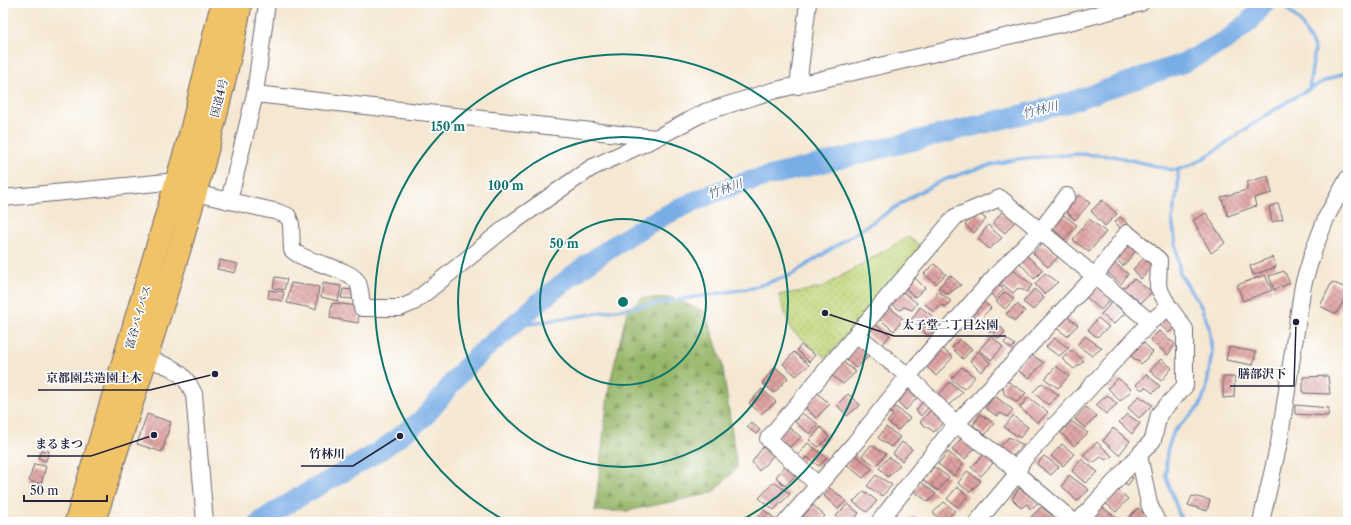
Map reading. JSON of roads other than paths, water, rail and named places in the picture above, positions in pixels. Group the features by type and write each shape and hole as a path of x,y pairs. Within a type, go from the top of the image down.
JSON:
{"highway":[{"name":"国道4号","path":"177,181 190,135 222,3"},
{"name":"国道4号","path":"195,193 235,35 241,3"},
{"name":"富谷バイパス","path":"94,522 136,356 177,181"},
{"name":"富谷バイパス","path":"76,522 195,193"}],"street":[{"path":"229,200 255,94 267,3"},
{"path":"798,86 808,3"},
{"path":"3,198 177,181 195,193 278,212 288,216 291,224 292,250 299,257 351,274 359,284 362,308 400,308 414,302 509,224 591,168 656,138 705,112 772,91 1073,21 1141,3"},
{"path":"255,94 656,138"},
{"path":"1261,522 1279,443 1303,285 1313,252 1327,216 1348,178"},
{"path":"786,522 819,486 908,376 996,275 1041,230 1067,196"},
{"path":"819,486 768,439 955,217 1000,198 1041,230 1150,322"},
{"path":"879,522 956,424 1095,276 1127,233 1159,260 1158,287 1169,307 1185,330 1185,386 1159,414 1153,440 1078,522"},
{"path":"977,522 1017,474 1022,461 1150,322 1169,307"},
{"path":"856,334 908,376 956,424 1008,463 1017,474 1074,522"},
{"path":"136,356 178,370 190,385 194,394 205,522"},
{"path":"1139,455 1149,504 1157,522"}],"waterway":[{"name":"竹林川","path":"260,522 295,499 367,459 413,426 430,411 464,369 475,358 538,303 592,260 620,241 679,208 711,194 745,182 1061,105 1186,62 1228,39 1249,22 1265,3"},
{"path":"1282,3 1300,22 1315,49 1309,88"},
{"path":"511,327 752,288 791,275 916,194 941,181 979,168 1017,159 1076,154 1114,156 1172,170 1182,168 1204,158 1278,107 1324,82 1348,72"},
{"path":"1178,170 1178,188 1172,219 1180,274 1201,306 1209,328 1212,352 1206,391 1199,407 1174,431 1167,451 1166,477 1182,522"}],"place":[{"name":"太子堂二丁目公園","path":"825,313"},
{"name":"膳部沢下","path":"1296,322"},
{"name":"京都園芸造園土木","path":"215,374"},
{"name":"まるまつ","path":"154,435"},
{"name":"竹林川","path":"400,436"}]}
